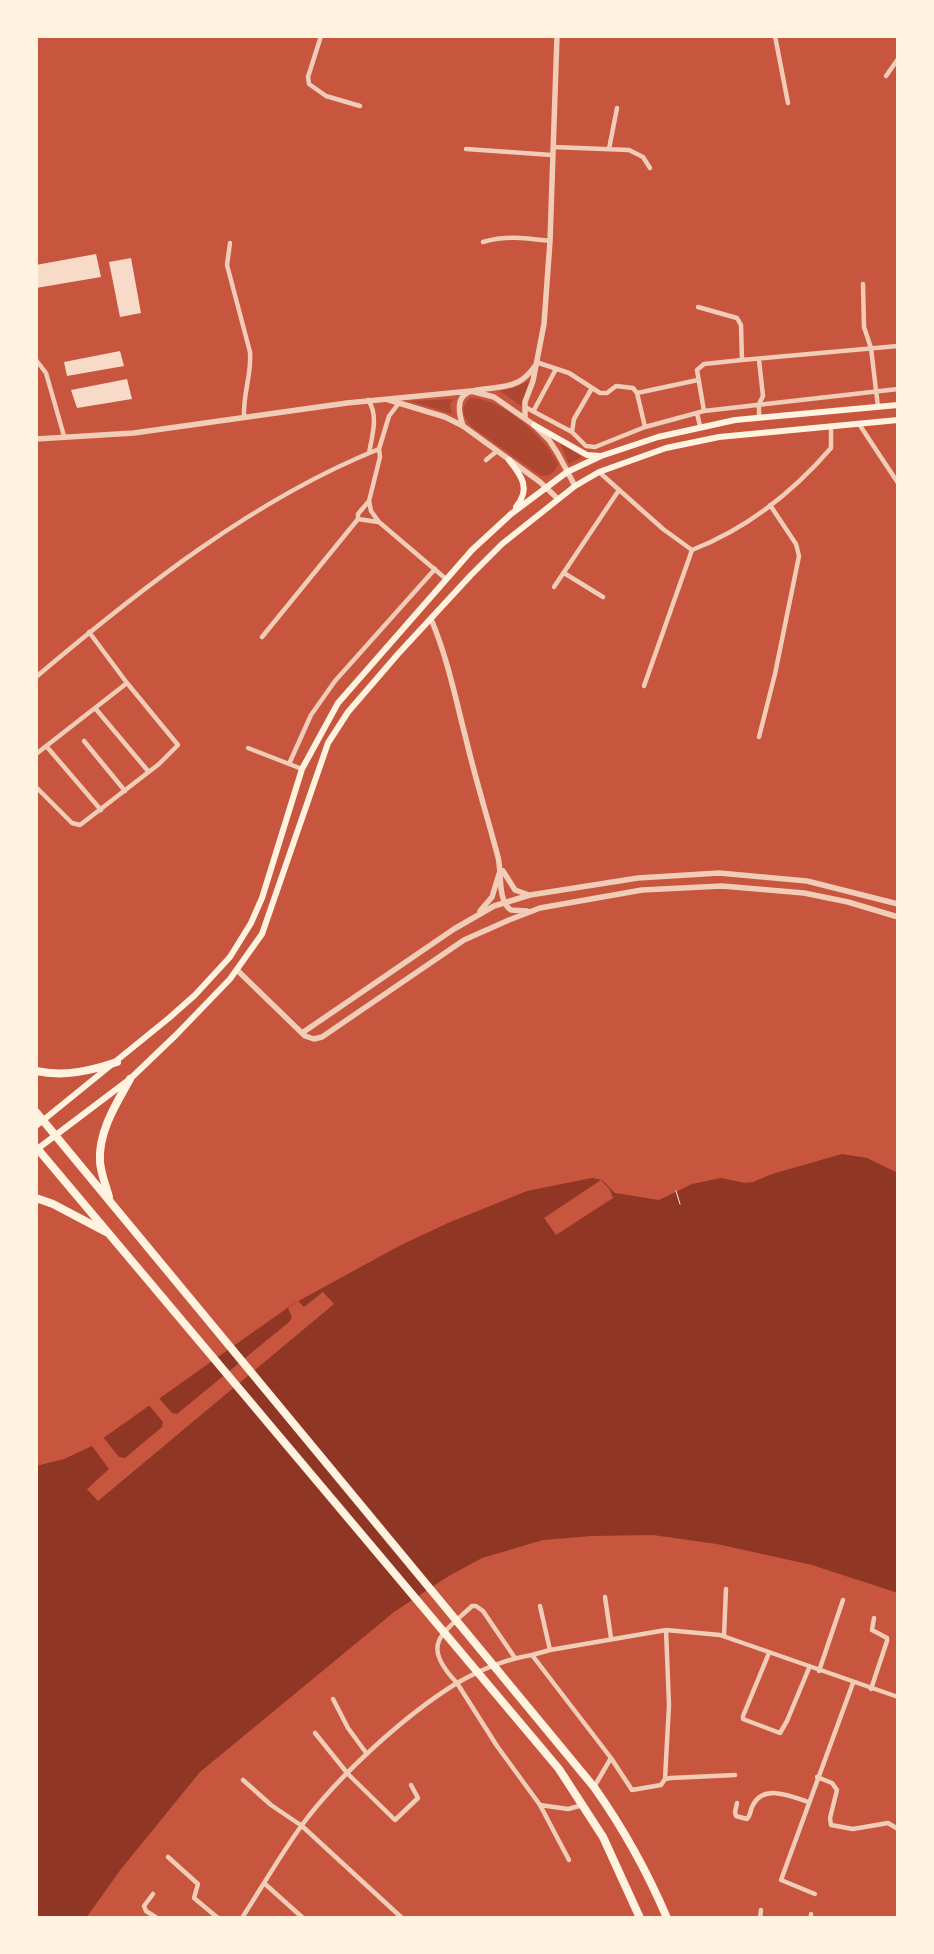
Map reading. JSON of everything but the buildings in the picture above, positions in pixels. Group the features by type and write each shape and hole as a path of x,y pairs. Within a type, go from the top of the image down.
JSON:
{"highway":[{"path":"36,1071 64,1074 98,1069 117,1062"},
{"path":"110,1200 100,1164 101,1145 106,1125 130,1079"},
{"path":"36,1112 594,1787 621,1826 648,1873 667,1918"},
{"path":"37,1148 150,1280 558,1769 583,1804 603,1837 640,1918"},
{"path":"36,1198 53,1204 110,1234"}],"main road":[{"path":"36,1126 117,1062 195,995 222,967 243,938 262,898 302,769 338,703 472,550 511,514 567,472 601,456 643,442 700,426 759,417 898,405"},
{"path":"37,1148 130,1079 176,1035 237,970 265,927 328,743 348,712 431,619 502,544 575,486 599,472 666,448 719,437 898,420"},
{"path":"534,425 587,455 601,456"},
{"path":"509,460 522,477 525,488 524,495 511,514"}],"street":[{"path":"321,36 308,77 309,84 326,96 360,106"},
{"path":"525,417 525,407 544,324 550,241 558,36"},
{"path":"775,36 788,103"},
{"path":"886,76 898,60"},
{"path":"609,149 617,108"},
{"path":"553,147 629,150 643,157 650,168"},
{"path":"466,150 552,155"},
{"path":"483,242 498,237 550,241"},
{"path":"230,243 228,266 250,352 251,363 243,398 244,417"},
{"path":"863,284 864,328 871,348 878,407"},
{"path":"698,307 736,318 741,325 742,360"},
{"path":"704,411 697,370 704,364 898,346"},
{"path":"36,360 46,373 64,436"},
{"path":"759,360 763,396 759,404 759,417"},
{"path":"536,363 569,372 600,393 607,393 616,386 633,388 637,393 645,427"},
{"path":"36,439 134,433 368,400 471,391 517,383 528,376 536,363"},
{"path":"534,410 556,370"},
{"path":"637,393 698,380"},
{"path":"572,432 574,419 592,388"},
{"path":"525,407 534,410 572,432 586,446 595,446 645,427 704,411 877,393 898,389"},
{"path":"471,391 494,397 534,425 549,440 575,486"},
{"path":"463,426 458,411 458,403 471,391"},
{"path":"385,398 445,417 463,426 547,488 558,499"},
{"path":"368,400 373,407 374,417 369,453"},
{"path":"399,403 389,416 379,449 380,457 369,501 371,511 379,522 446,579"},
{"path":"697,413 700,426"},
{"path":"859,424 898,483"},
{"path":"644,686 692,550 712,542 787,494 831,448 832,426"},
{"path":"638,430 643,442"},
{"path":"36,676 89,632 235,523 303,485 379,449"},
{"path":"486,460 497,451"},
{"path":"599,472 663,529 692,550"},
{"path":"554,587 619,490"},
{"path":"262,638 358,519 358,514 369,501"},
{"path":"759,737 775,674 799,556 796,544 770,506"},
{"path":"358,519 379,522"},
{"path":"289,764 311,715 335,681 436,569"},
{"path":"564,573 603,597"},
{"path":"431,619 449,667 466,743 500,867 504,902 511,910 533,911"},
{"path":"36,787 72,823 80,825 125,791 178,745 126,683 89,632"},
{"path":"36,754 126,683"},
{"path":"95,708 148,771"},
{"path":"84,741 125,791"},
{"path":"47,747 101,810"},
{"path":"248,748 302,769"},
{"path":"500,867 514,890 530,895"},
{"path":"476,915 492,897 500,867"},
{"path":"302,1033 476,915 504,902 530,895 638,878 719,873 807,881 898,904"},
{"path":"237,970 302,1033 314,1039 322,1037 464,940 533,911 642,890 722,886 804,893 848,902 898,918"},
{"path":"724,1636 726,1589"},
{"path":"605,1597 611,1638"},
{"path":"819,1671 843,1600"},
{"path":"515,1658 482,1611 476,1606 472,1606 438,1637 436,1648 446,1670 457,1683 496,1746 540,1805 569,1860"},
{"path":"540,1606 550,1650"},
{"path":"871,1689 887,1641 887,1638 872,1630 874,1618"},
{"path":"532,1655 611,1758 632,1790 661,1784 665,1779 669,1705 666,1630"},
{"path":"242,1918 302,1826 367,1754 422,1707 457,1683 472,1674 515,1658 611,1638 666,1630 724,1636 809,1668 898,1697"},
{"path":"769,1652 743,1716 743,1719 756,1726 780,1733 809,1668"},
{"path":"815,1894 781,1880 853,1683"},
{"path":"333,1699 348,1728 367,1754"},
{"path":"315,1733 348,1774 395,1820 418,1798 411,1785"},
{"path":"594,1787 611,1758"},
{"path":"665,1779 735,1775"},
{"path":"818,1778 832,1783 836,1790 830,1818 831,1825 852,1829 888,1823 898,1829"},
{"path":"243,1780 271,1805 302,1826 402,1918"},
{"path":"737,1803 736,1816 746,1820 753,1805 764,1794 782,1793 808,1802"},
{"path":"540,1805 568,1810 583,1804"},
{"path":"168,1857 198,1884 194,1898 218,1918"},
{"path":"264,1883 303,1918"},
{"path":"153,1894 144,1906 146,1911 157,1918"},
{"path":"760,1918 761,1910"}],"path":[{"path":"676,1192 680,1204"}],"shaded area":[{"path":"529,381 521,406 500,391 513,388"},
{"path":"470,398 482,399 495,404 521,420 552,453 558,464 554,472 550,475 541,476 472,427 463,413 464,406"},
{"path":"454,399 450,405 452,414 410,401"},
{"path":"560,443 582,457 569,464"},
{"path":"842,1154 867,1158 898,1173 898,1593 812,1565 717,1544 653,1535 592,1536 543,1540 482,1558 447,1577 394,1612 200,1772 121,1869 86,1918 36,1918 36,1466 64,1459 92,1446 293,1304 399,1246 448,1223 527,1191 592,1178 602,1180 615,1193 659,1200 692,1184 721,1178 745,1183 753,1182 772,1174"}],"pier":[{"path":"601,1180 610,1190 613,1198 556,1235 544,1218"},
{"path":"323,1292 334,1304 98,1501 87,1489 109,1469 92,1446 103,1437 119,1457 125,1458 162,1427 163,1422 148,1404 158,1397 172,1413 177,1414 289,1322 292,1317 288,1308 298,1301 304,1307"}]}
